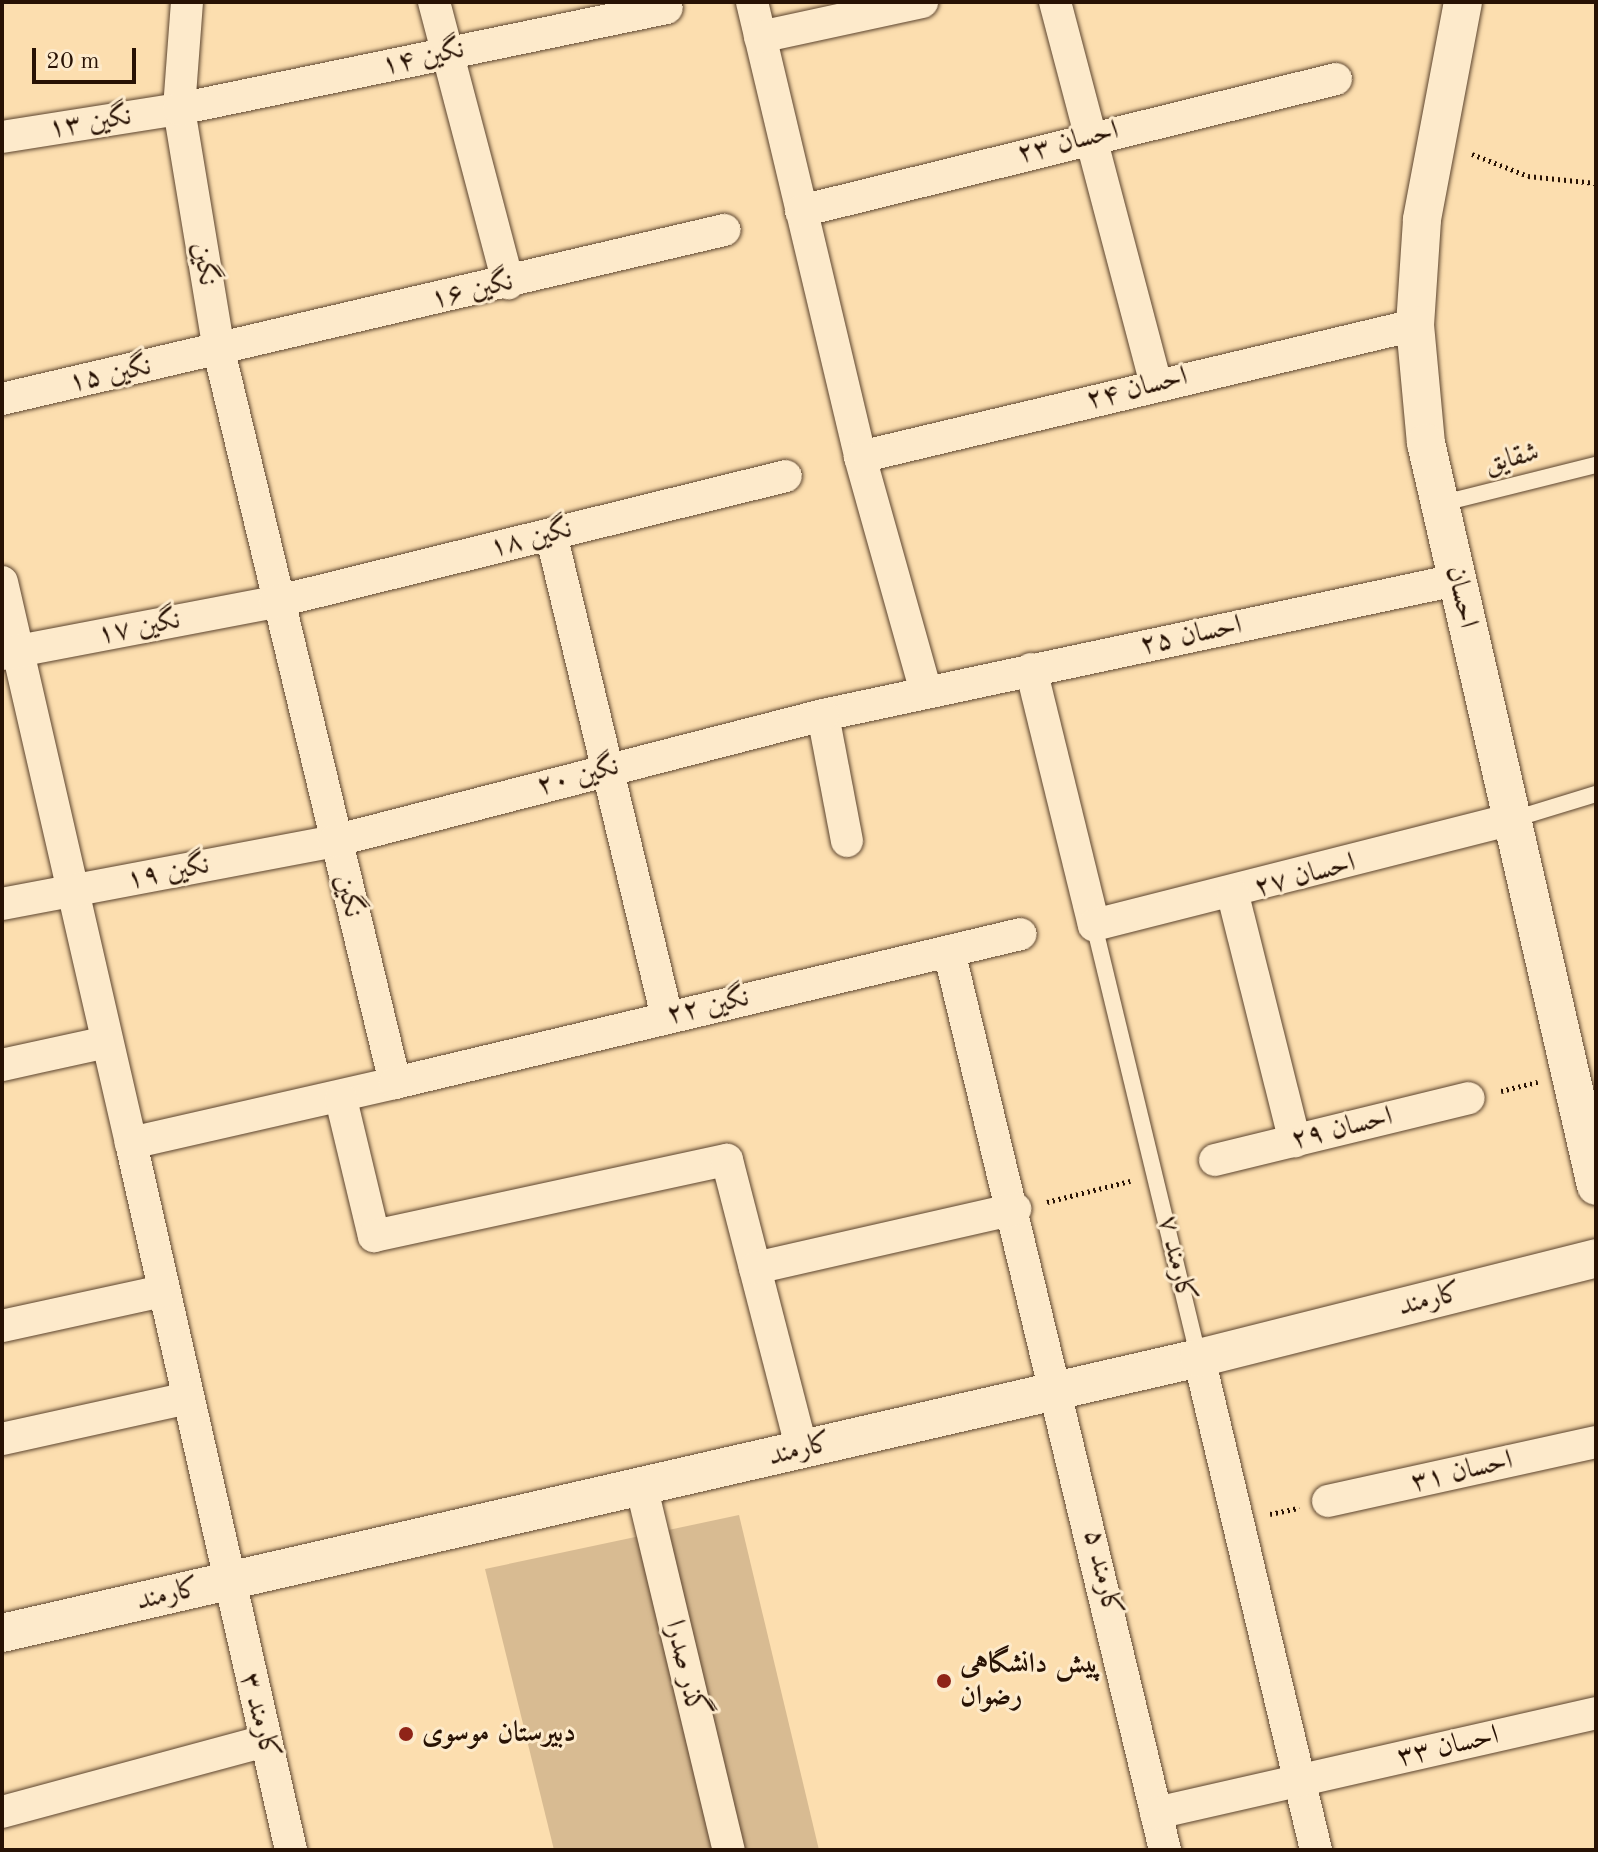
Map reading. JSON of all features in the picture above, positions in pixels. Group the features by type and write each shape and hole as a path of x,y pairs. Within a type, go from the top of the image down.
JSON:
{"street":[{"name":"نگین","path":"187,2 179,109 219,351 275,602 395,1083"},
{"path":"434,2 508,283"},
{"path":"752,2 860,457 926,692"},
{"path":"760,37 922,2"},
{"path":"1055,2 1156,384"},
{"name":"احسان","path":"1463,2 1437,141 1415,325 1439,504 1514,819 1596,1186"},
{"name":"نگین ۱۴","path":"179,109 667,8"},
{"name":"احسان ۲۳","path":"801,211 1336,79"},
{"name":"نگین ۱۳","path":"2,137 179,109"},
{"name":"نگین ۱۶","path":"219,351 724,230"},
{"name":"احسان ۲۴","path":"860,457 1156,384 1415,325"},
{"name":"نگین ۱۵","path":"2,399 219,351"},
{"name":"نگین ۱۸","path":"275,602 786,476"},
{"path":"551,534 667,1017"},
{"name":"احسان ۲۵","path":"926,692 1456,580"},
{"path":"2,582 10,652 73,891 188,1398 226,1581"},
{"name":"نگین ۱۷","path":"10,652 275,602"},
{"name":"کارمند ۷","path":"1031,669 1094,925"},
{"name":"نگین ۲۰","path":"334,841 609,768 926,692"},
{"path":"823,715 847,841"},
{"name":"احسان ۲۷","path":"1094,925 1233,895 1514,819"},
{"name":"نگین ۱۹","path":"2,904 334,841"},
{"path":"1233,895 1295,1141"},
{"name":"نگین ۲۲","path":"395,1083 1021,934"},
{"name":"کارمند ۵","path":"949,951 1060,1389 1165,1850"},
{"path":"2,1065 107,1042"},
{"path":"131,1143 341,1099 395,1083"},
{"name":"احسان ۲۹","path":"1215,1160 1469,1098"},
{"path":"341,1099 374,1236 727,1160 802,1449"},
{"path":"755,1268 1015,1209"},
{"name":"کارمند","path":"2,1633 642,1489 1199,1358 1596,1258"},
{"path":"2,1326 163,1291"},
{"name":"کارمند ۷","path":"1199,1358 1316,1850"},
{"path":"2,1439 188,1398"},
{"name":"احسان ۳۱","path":"1328,1501 1596,1442"},
{"name":"گذر صدرا","path":"642,1489 729,1850"},
{"name":"کارمند ۳","path":"226,1581 291,1850"},
{"name":"احسان ۳۳","path":"1156,1813 1596,1713"},
{"path":"2,1812 265,1741"}],"lane":[{"name":"شقایق","path":"1439,504 1596,465"},
{"path":"1514,819 1596,794"},
{"name":"کارمند ۷","path":"1094,925 1199,1358"}],"path":[{"path":"1437,141 1528,176 1596,183"},
{"path":"1469,1098 1572,1073"},
{"path":"1015,1209 1157,1175"},
{"path":"1238,1521 1328,1501"}],"shaded area":[{"path":"739,1515 819,1850 554,1850 485,1569"}],"place":[{"name":"پیش دانشگاهی رضوان","path":"944,1681"},
{"name":"دبیرستان موسوی","path":"406,1734"}]}
